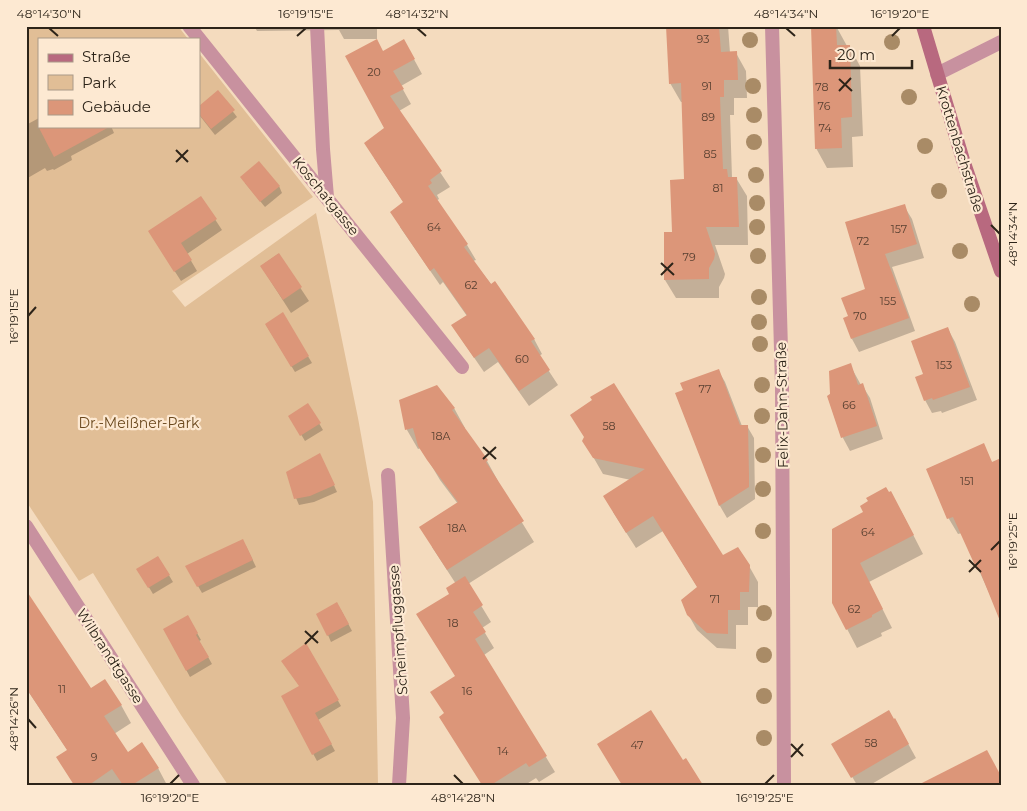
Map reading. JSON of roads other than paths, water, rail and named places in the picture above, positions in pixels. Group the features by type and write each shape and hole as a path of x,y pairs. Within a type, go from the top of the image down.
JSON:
{"main road":[{"name":"Krottenbachstraße","path":"923,26 962,160 1001,272"}],"street":[{"name":"Koschatgasse","path":"189,26 199,38"},
{"path":"317,26 323,149 328,198"},
{"name":"Felix-Dahn-Straße","path":"772,26 782,386 784,785"},
{"name":"Koschatgasse","path":"200,40 462,367"},
{"path":"937,74 1001,42"},
{"name":"Scheimpfluggasse","path":"388,475 403,718 399,785"},
{"name":"Wilbrandtgasse","path":"28,533 193,785"}],"park label":[{"name":"Dr.-Meißner-Park","path":"139,423"}]}
